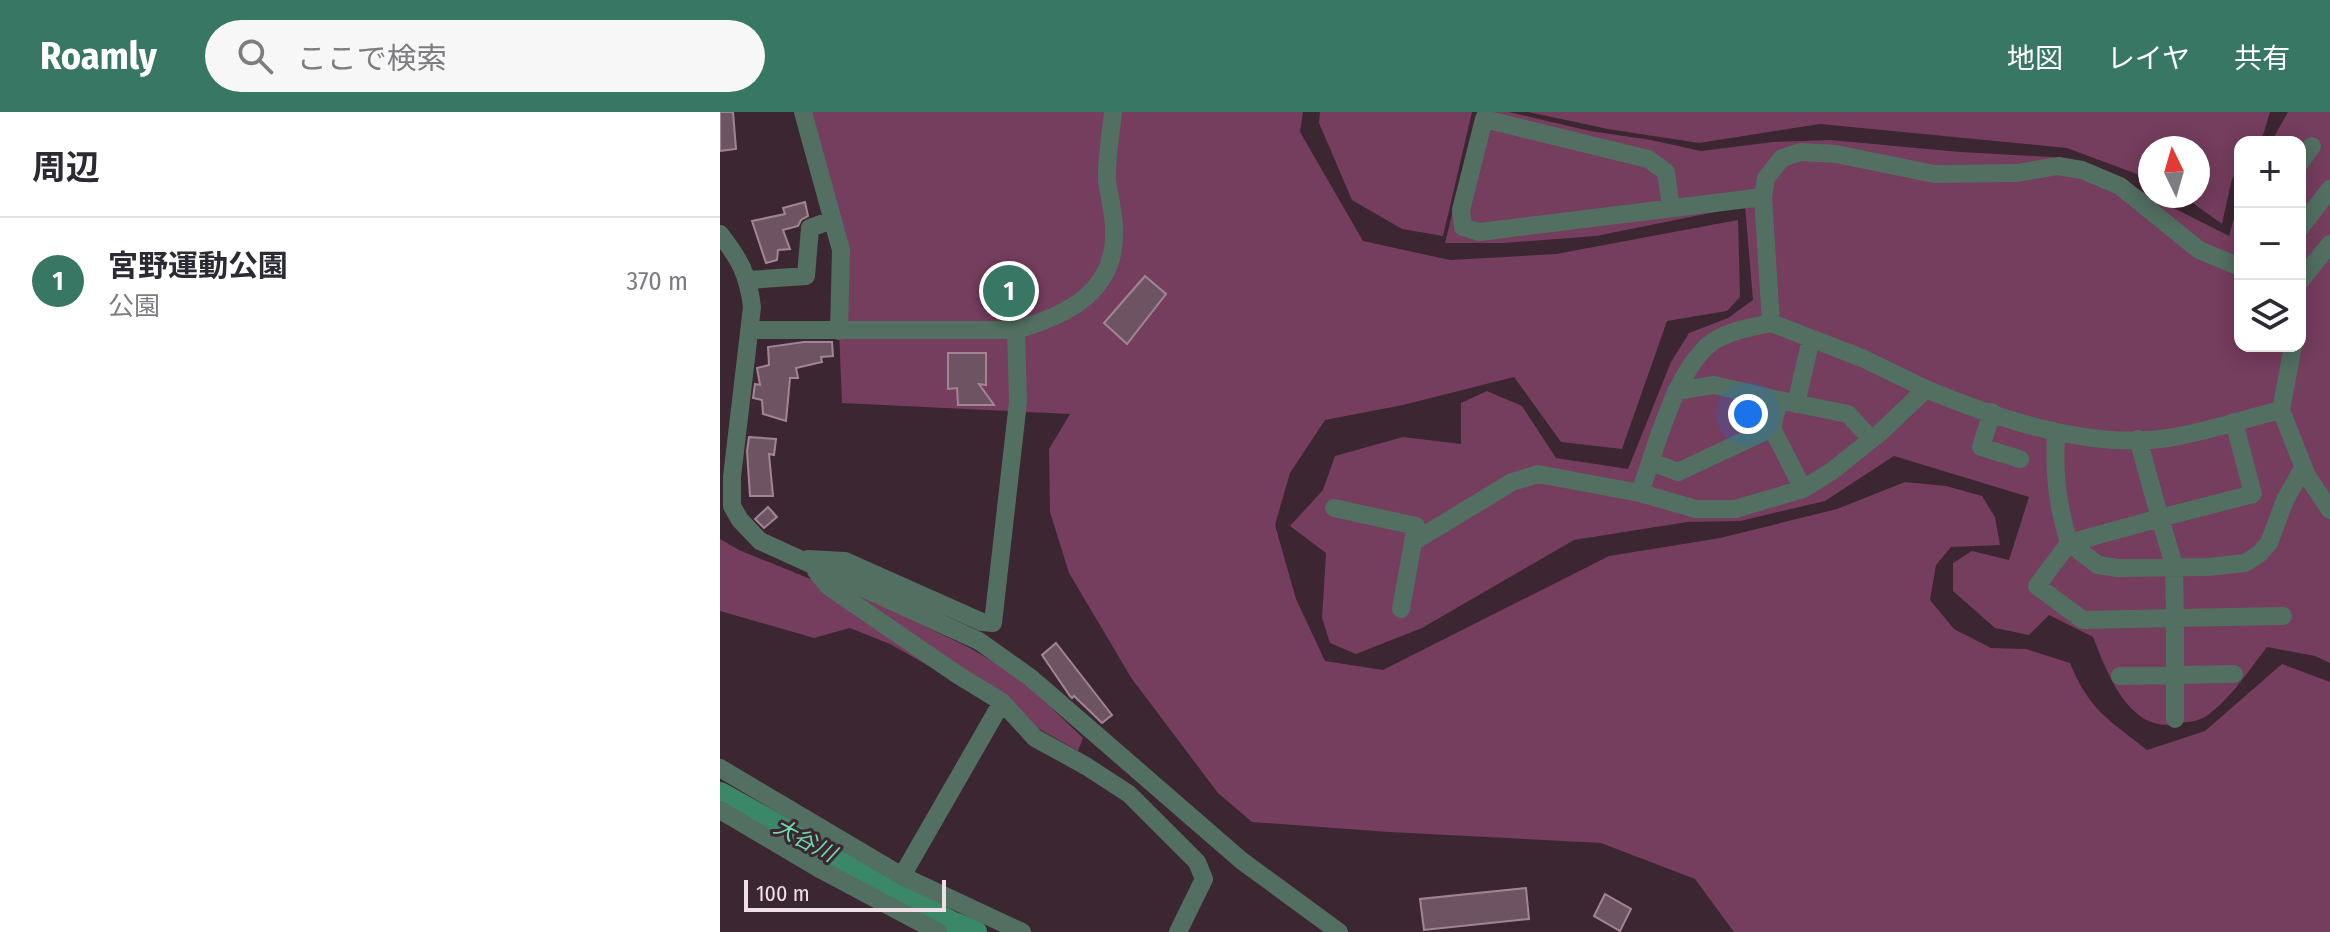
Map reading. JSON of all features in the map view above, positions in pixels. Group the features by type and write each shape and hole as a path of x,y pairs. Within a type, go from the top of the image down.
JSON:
{"street":[{"path":"803,112 841,250 839,331"},
{"path":"752,330 1016,330 1077,306 1098,285 1111,264 1115,230 1107,178 1113,112"},
{"path":"1671,208 1666,172 1648,159 1484,119 1461,210 1463,227 1479,232 1763,197"},
{"path":"2306,154 2312,146"},
{"path":"1771,323 1763,197 1766,178 1782,158 1801,152 1836,154 1934,174 2017,173 2058,166 2082,170 2120,186 2199,250 2234,265"},
{"path":"2306,220 2330,189"},
{"path":"749,280 806,276 810,228 832,220"},
{"path":"2301,280 2327,246 2306,232"},
{"path":"720,234 740,260 749,280 752,307 752,330 726,475 732,506 740,520 760,541 979,641 1031,678 1242,861 1339,932"},
{"path":"1640,493 1676,391 1691,363 1713,341 1733,332 1771,323 1862,358 1926,389 2056,434 2099,440 2167,439 2281,410"},
{"path":"804,562 845,561 982,622 993,623 1018,402 1016,330"},
{"path":"1651,462 1678,472 1772,428 1788,402 1811,339"},
{"path":"2292,352 2281,410 2303,468 2330,510"},
{"path":"1676,391 1714,385 1848,414 1871,439"},
{"path":"1413,542 1512,482 1538,474 1640,493 1696,509 1735,509 1803,489 1832,471 1926,389"},
{"path":"1992,412 1981,447 2020,459"},
{"path":"2234,422 2253,494 2069,543 2037,586 2083,620 2283,616"},
{"path":"1772,428 1803,489"},
{"path":"2056,434 2054,475 2069,543 2098,565 2118,568 2245,563 2269,543 2285,500 2303,468"},
{"path":"2138,439 2174,565 2175,719"},
{"path":"1334,508 1416,526 1401,609"},
{"path":"804,562 828,586 1002,702 1035,738 1129,794 1197,862 1204,879 1178,932"},
{"path":"2120,676 2234,674"},
{"path":"902,876 1002,702"},
{"path":"720,768 902,876 1022,932"},
{"path":"720,810 818,868 938,932"}],"shaded area":[{"path":"803,112 1303,112 1300,132 1363,241 1450,260 1556,254 1738,220 1740,297 1727,311 1667,321 1622,449 1561,442 1514,377 1403,405 1325,420 1290,473 1275,525 1296,599 1325,661 1383,670 1609,556 1720,538 1837,509 1905,482 1946,486 1982,496 1995,517 2000,545 1951,547 1936,565 1930,600 1954,629 1991,648 2026,649 2070,663 2093,703 2111,722 2147,750 2205,731 2282,664 2330,682 2330,932 1734,932 1695,879 1601,843 1252,822 1218,793 1132,679 1069,573 1050,512 1049,449 1070,414 842,403 839,331 841,250"},
{"path":"1320,112 1472,112 1443,236 1402,229 1352,200 1319,123"},
{"path":"1477,112 1509,112 1590,131 1701,151 1773,142 1830,140 2052,157 2107,171 2138,189 2138,208 2174,208 2229,236 2234,218 2234,352 2306,352 2306,136 2274,136 2288,112 2330,112 2330,663 2315,656 2267,647 2231,693 2205,717 2163,725 2148,720 2135,712 2114,684 2093,637 2049,615 2029,635 1995,628 1953,591 1953,563 1972,551 2009,560 2029,497 1894,456 1825,501 1740,521 1687,522 1574,540 1422,628 1356,654 1330,643 1322,618 1326,553 1290,526 1323,490 1335,456 1403,437 1461,444 1461,403 1487,391 1522,406 1556,458 1628,469 1671,362 1689,333 1728,318 1753,300 1745,206 1596,236 1504,243 1445,243"},
{"path":"1528,112 2270,112 2263,136 2234,136 2234,177 2222,224 2200,208 2210,208 2210,136 2138,136 2138,175 2067,148 1820,124 1699,143 1608,129"},
{"path":"720,539 808,578 865,597 972,649 1019,677 1083,738 1078,751 890,644 850,628 814,638 720,611"}],"building":[{"path":"720,112 733,112 736,149 720,151"},
{"path":"805,202 808,216 798,226 783,230 790,249 778,250 777,260 766,263 752,221 785,214 783,208"},
{"path":"1145,276 1166,294 1127,344 1104,323"},
{"path":"832,342 833,356 821,357 822,362 796,368 798,378 790,378 786,421 763,414 762,400 753,398 755,384 760,385 757,368 769,365 768,347"},
{"path":"948,353 986,353 986,385 979,384 994,405 958,405 957,388 948,389"},
{"path":"749,437 776,439 774,455 769,454 773,496 750,496"},
{"path":"768,507 777,517 764,528 755,519"},
{"path":"1056,643 1112,715 1102,723 1074,696 1070,696 1042,655"},
{"path":"1526,888 1529,919 1424,930 1420,899"},
{"path":"1605,894 1631,909 1620,931 1594,916"}],"waterway":[{"name":"大谷川","path":"720,794 951,923 975,932"}],"place":[{"name":"宮野運動公園","path":"1009,291"}]}
